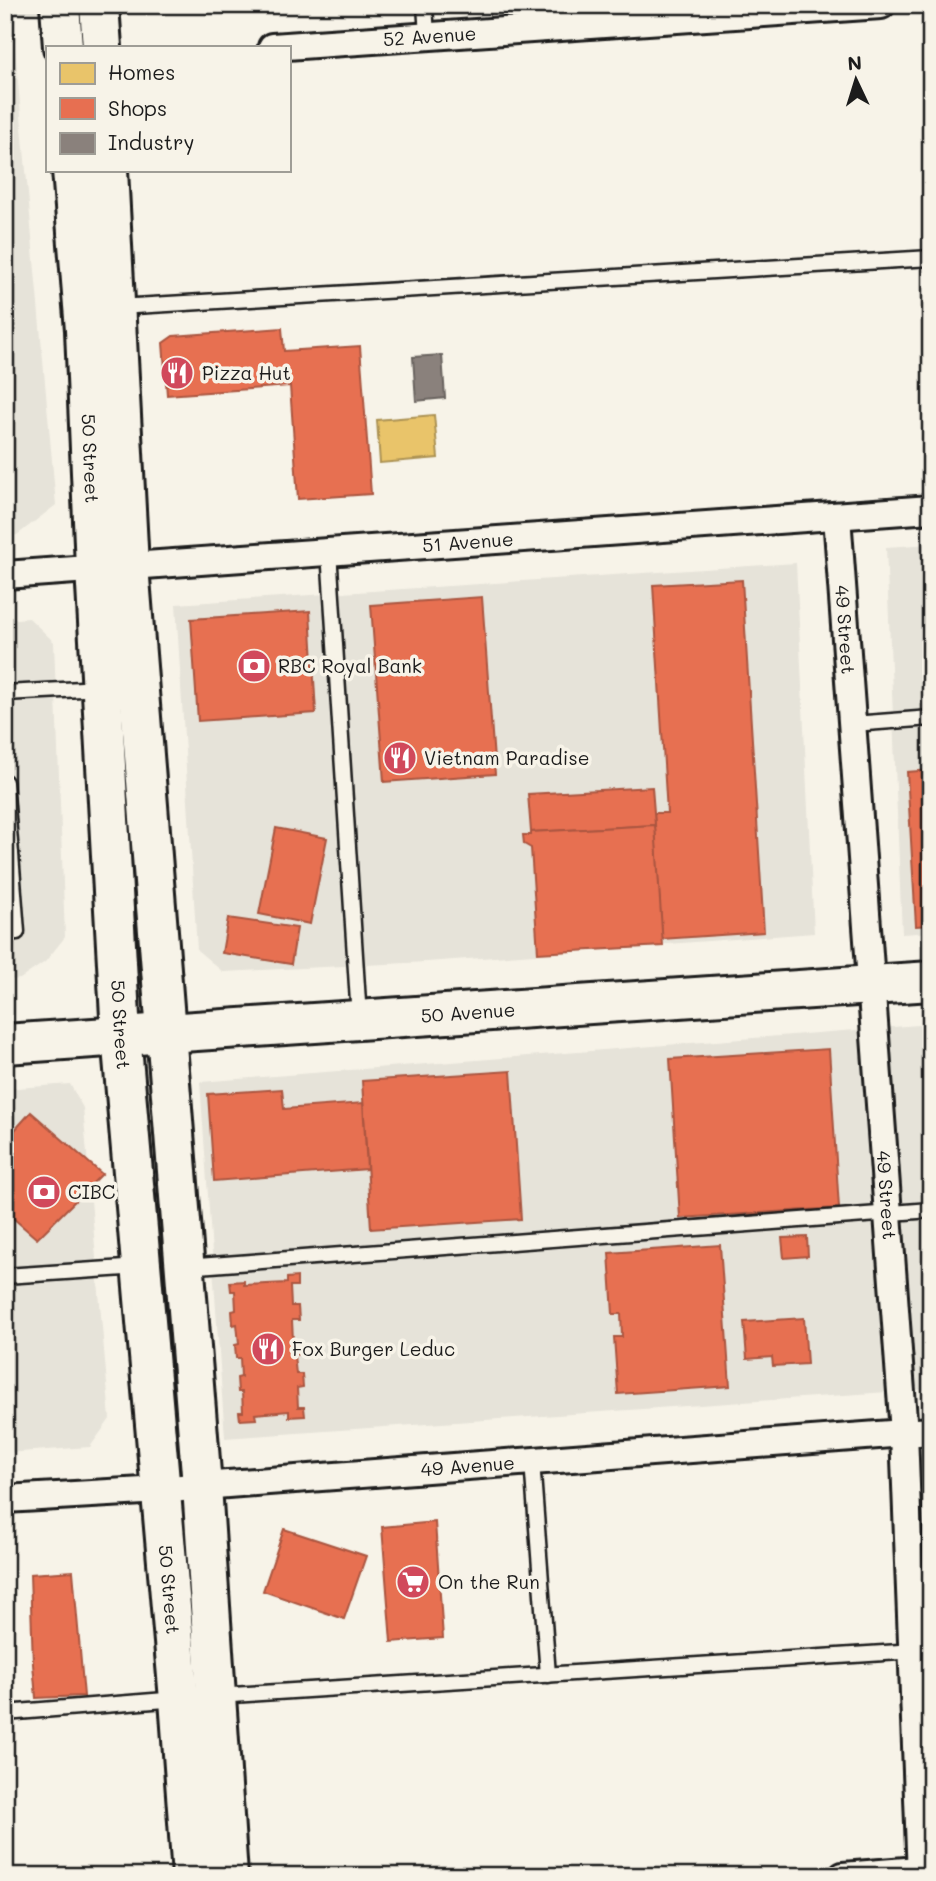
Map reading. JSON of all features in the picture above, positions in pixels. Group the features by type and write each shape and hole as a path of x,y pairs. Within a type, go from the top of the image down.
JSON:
{"main road":[{"path":"60,5 63,46"},
{"path":"99,5 102,46"},
{"name":"50 Street","path":"72,172 85,330 166,1032 202,1486 192,1876"},
{"name":"50 Street","path":"108,172 116,307 112,567 101,688 121,1035 161,1490 228,1876"},
{"name":"50 Avenue","path":"5,1044 931,981"}],"street":[{"name":"52 Avenue","path":"286,46 747,10 881,5"},
{"name":"51 Avenue","path":"5,575 931,509"},
{"name":"49 Street","path":"837,516 922,1650 924,1871"},
{"name":"49 Avenue","path":"5,1499 161,1490 931,1431"},
{"path":"843,1876 924,1871"}],"lane":[{"path":"425,5 427,36"},
{"path":"116,307 931,258"},
{"path":"329,551 359,1019"},
{"path":"5,693 101,688"},
{"path":"853,724 931,718"},
{"path":"5,782 8,854 17,932 5,933"},
{"path":"185,1267 931,1209"},
{"path":"5,1276 140,1267"},
{"path":"532,1461 548,1675"},
{"path":"5,1713 922,1650"}],"shaded area":[{"path":"5,5 114,5 12,15 56,505 17,535 5,536"},
{"path":"931,544 931,932 902,934 886,547"},
{"path":"796,563 814,933 427,962 223,972 197,950 176,604"},
{"path":"29,618 54,642 65,937 45,962 20,979 5,980 5,620"},
{"path":"931,1024 931,1389 225,1438 200,1082"},
{"path":"70,1084 83,1108 110,1419 90,1447 5,1453 5,1089"}],"building: Homes":[{"path":"434,415 438,458 380,463 377,420"}],"building: Shops":[{"path":"282,328 284,351 360,346 371,494 298,499 290,386 167,395 163,343 173,336"},
{"path":"742,580 764,932 662,939 654,813 667,813 653,585"},
{"path":"482,597 495,774 384,782 371,605"},
{"name":"RBC Royal Bank","path":"310,611 316,713 198,721 191,619"},
{"path":"931,770 931,925 916,926 907,772"},
{"path":"652,787 655,825 531,832 528,794"},
{"path":"655,825 663,946 538,953 531,848 524,844 523,835 531,835 531,832"},
{"path":"276,828 327,838 310,924 259,914"},
{"path":"228,918 297,928 291,964 222,953"},
{"path":"829,1049 839,1208 680,1218 670,1059"},
{"path":"511,1071 521,1219 371,1229 362,1081"},
{"path":"282,1089 284,1109 363,1103 367,1169 214,1181 208,1094"},
{"name":"CIBC","path":"31,1112 102,1174 37,1239 5,1211 5,1141"},
{"path":"807,1237 808,1256 784,1258 782,1238"},
{"path":"720,1245 730,1386 618,1394 614,1337 622,1337 621,1314 613,1314 609,1253"},
{"name":"Fox Burger Leduc","path":"297,1277 297,1286 290,1286 291,1306 298,1306 299,1320 292,1320 293,1340 299,1340 300,1354 294,1355 296,1374 302,1374 303,1387 297,1388 298,1407 304,1407 305,1416 289,1417 289,1411 255,1414 256,1419 240,1420 239,1412 243,1412 242,1392 238,1392 237,1378 241,1377 240,1358 236,1358 235,1345 239,1344 237,1324 233,1325 232,1311 236,1310 235,1291 231,1291 230,1282 244,1281 244,1285 287,1283 287,1278"},
{"path":"804,1318 807,1364 773,1366 772,1357 747,1359 744,1322"},
{"name":"On the Run","path":"435,1522 443,1638 391,1642 382,1527"},
{"path":"284,1529 366,1556 344,1619 263,1591"},
{"path":"73,1571 84,1696 36,1698 30,1574"}],"building: Industry":[{"path":"442,355 445,398 416,401 413,357"}],"place":[{"name":"Pizza Hut","path":"177,373"},
{"name":"RBC Royal Bank","path":"254,666"},
{"name":"Vietnam Paradise","path":"400,758"},
{"name":"CIBC","path":"44,1192"},
{"name":"Fox Burger Leduc","path":"268,1349"},
{"name":"On the Run","path":"413,1582"}]}
